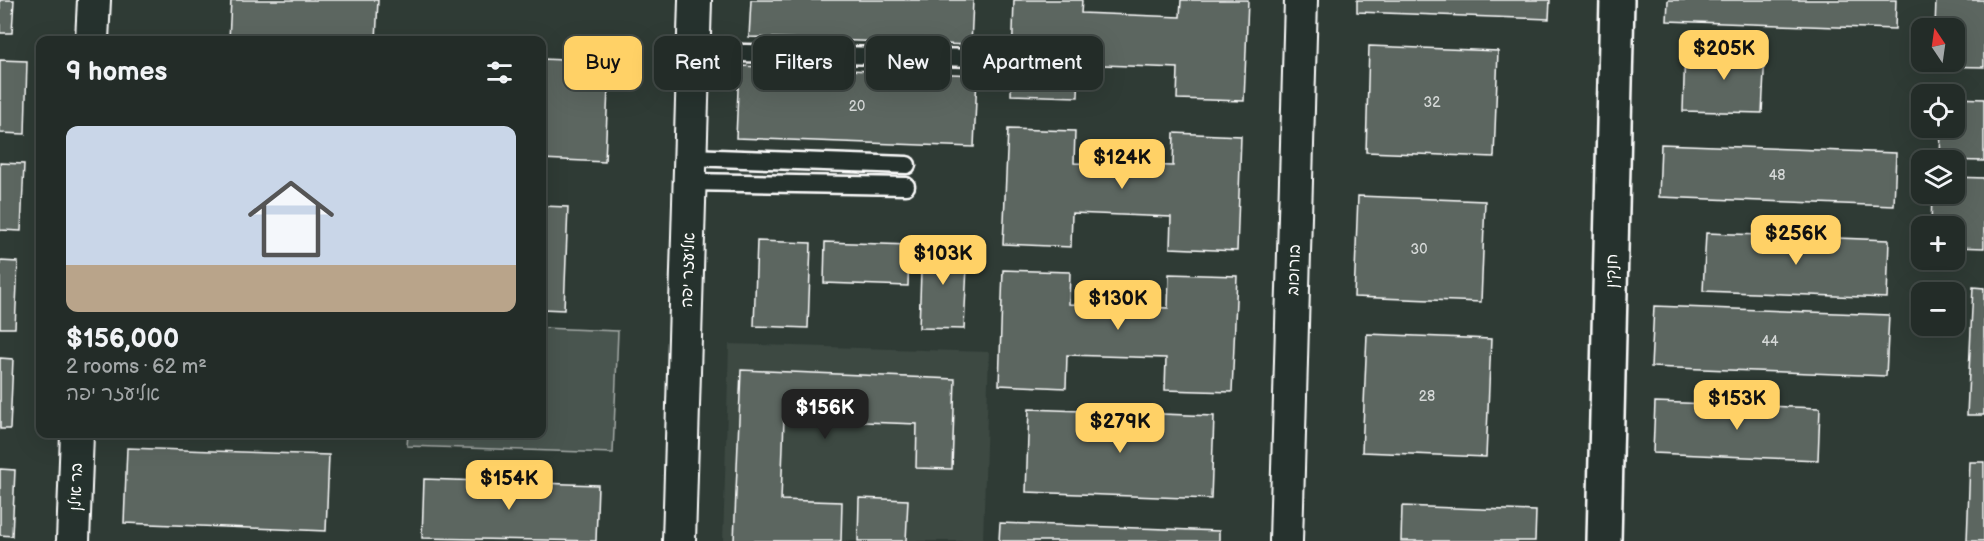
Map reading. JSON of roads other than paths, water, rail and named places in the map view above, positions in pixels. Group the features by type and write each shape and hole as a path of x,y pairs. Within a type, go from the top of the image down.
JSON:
{"street":[{"path":"92,36 94,0"},
{"name":"אליעזר יפה","path":"694,36 695,0"},
{"name":"בורוכוב","path":"1286,541 1300,0"},
{"name":"חנקין","path":"1604,541 1617,0"},
{"name":"אליעזר יפה","path":"679,541 693,90"},
{"name":"בר אילן","path":"73,541 77,438"}],"lane":[{"path":"741,53 962,58"},
{"path":"690,169 906,165"},
{"path":"690,169 906,186"}]}
